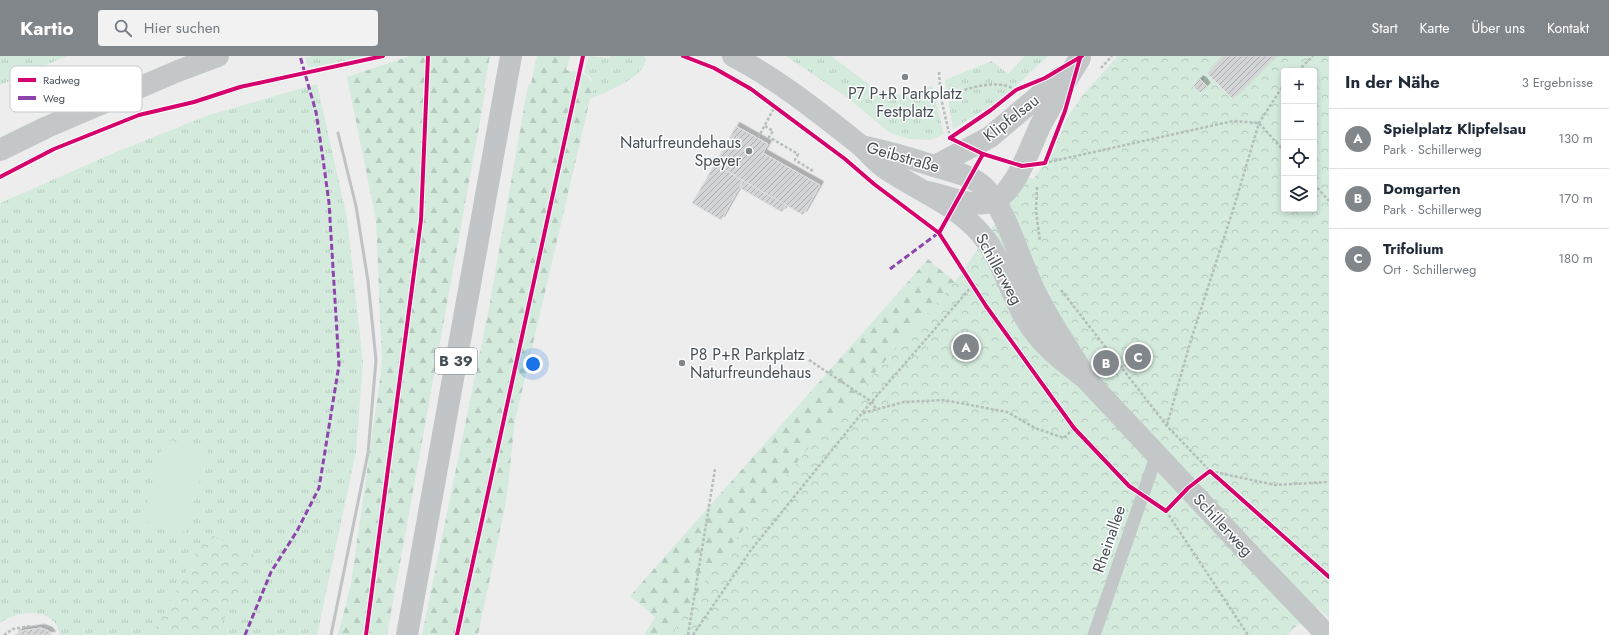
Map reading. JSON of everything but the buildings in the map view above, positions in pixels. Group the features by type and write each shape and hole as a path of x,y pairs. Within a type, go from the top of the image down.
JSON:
{"main road":[{"name":"B 39","path":"407,635 511,56"}],"street":[{"path":"142,86 218,56"},
{"name":"Geibstraße","path":"733,56 783,86 861,146 895,153 970,178 984,187 994,201 977,204 925,192"},
{"name":"Klipfelsau","path":"935,166 990,137 1047,90 1081,57"},
{"name":"Klipfelsau","path":"994,201 1007,190 1022,166 1041,126 1081,57"},
{"path":"0,150 82,112"},
{"name":"Schillerweg","path":"861,146 880,164 905,182 925,192 965,217 983,236 1031,327 1054,354 1086,379 1258,563 1328,635"},
{"name":"Schillerweg","path":"994,201 1014,239 1030,282 1043,308 1086,379"}],"lane":[{"name":"Rheinallee","path":"1094,635 1157,454"}],"path":[{"path":"1301,68 1313,56"},
{"path":"939,72 941,98 947,125"},
{"path":"941,98 986,85 1003,85 1016,90"},
{"path":"1167,426 1190,343 1259,123 1281,89"},
{"path":"758,138 776,106"},
{"path":"1045,163 1233,122 1259,123 1281,148"},
{"path":"765,126 773,130 769,137 798,154 795,160 812,171"},
{"path":"1317,187 1329,201"},
{"path":"1036,211 1041,248"},
{"path":"1058,283 1061,290 1167,426 1210,471 1275,485 1329,482"},
{"path":"693,635 751,550 862,413 973,285"},
{"path":"809,360 872,402 876,409"},
{"path":"862,413 904,402 944,400 1006,412 1035,428 1064,438 1074,428"},
{"path":"688,635 715,469"},
{"path":"1166,511 1248,635"},
{"path":"4,635 13,629 30,626"}],"green space":[{"path":"0,56 67,56 44,66 10,66 10,81 0,85"},
{"path":"313,56 368,56 308,68 305,58"},
{"path":"410,56 490,56 484,88 486,88 387,635 338,635 351,584 382,365 376,220 347,77"},
{"path":"537,56 570,56 566,70 584,74 592,83 594,88 590,99 515,421 506,502 478,635 422,635 489,308 528,85 531,84"},
{"path":"589,56 610,58 611,56 644,56 646,60 643,67 631,79 614,89 590,99 594,88 590,77 584,73"},
{"path":"786,56 831,56 878,91 891,95 906,94 932,86 944,134 930,140 909,139 890,133 848,98"},
{"path":"1025,56 1048,56 1003,98 953,129 945,80 992,61 1008,74"},
{"path":"1118,56 1329,56 1329,618 1317,607 1287,635 672,635 712,569 812,444 955,282 1027,177 1033,179 1052,155 1066,120 1082,96"},
{"path":"317,84 347,218 363,362 356,452 317,635 60,635 57,626 51,619 44,615 35,613 16,615 0,623 0,203 121,150 209,115"},
{"path":"928,259 955,282 812,444 712,569 672,635 644,635 655,617 630,596"},
{"path":"164,439 208,450 186,533 142,521"},
{"path":"207,533 256,556 216,635 152,635"}],"railway":[{"path":"331,635 368,453 376,360 368,281 356,206 338,133"}],"marked path":[{"path":"245,635 271,572 297,531 319,488 339,365 329,203 316,112 300,56"},
{"path":"890,269 941,231"}],"cycle path":[{"path":"0,177 54,149 139,115 194,102 240,87 383,56"},
{"path":"366,635 421,220 428,56"},
{"path":"457,635 583,56"},
{"path":"683,56 714,68 751,89 845,159 874,184 939,233 986,306 1074,428 1129,486 1166,511 1188,488 1210,471 1329,577"},
{"path":"950,138 991,110 1016,90 1045,78 1082,56"},
{"path":"950,138 983,154 1022,166 1045,163 1065,111 1080,58"},
{"path":"939,233 983,154"}],"place":[{"name":"P7 P+R Parkplatz Festplatz","path":"905,77"},
{"name":"Naturfreundehaus Speyer","path":"749,151"},
{"name":"Spielplatz Klipfelsau","path":"966,347"},
{"name":"Trifolium","path":"1138,357"},
{"name":"P8 P+R Parkplatz Naturfreundehaus","path":"682,363"},
{"name":"Domgarten","path":"1106,363"}]}
